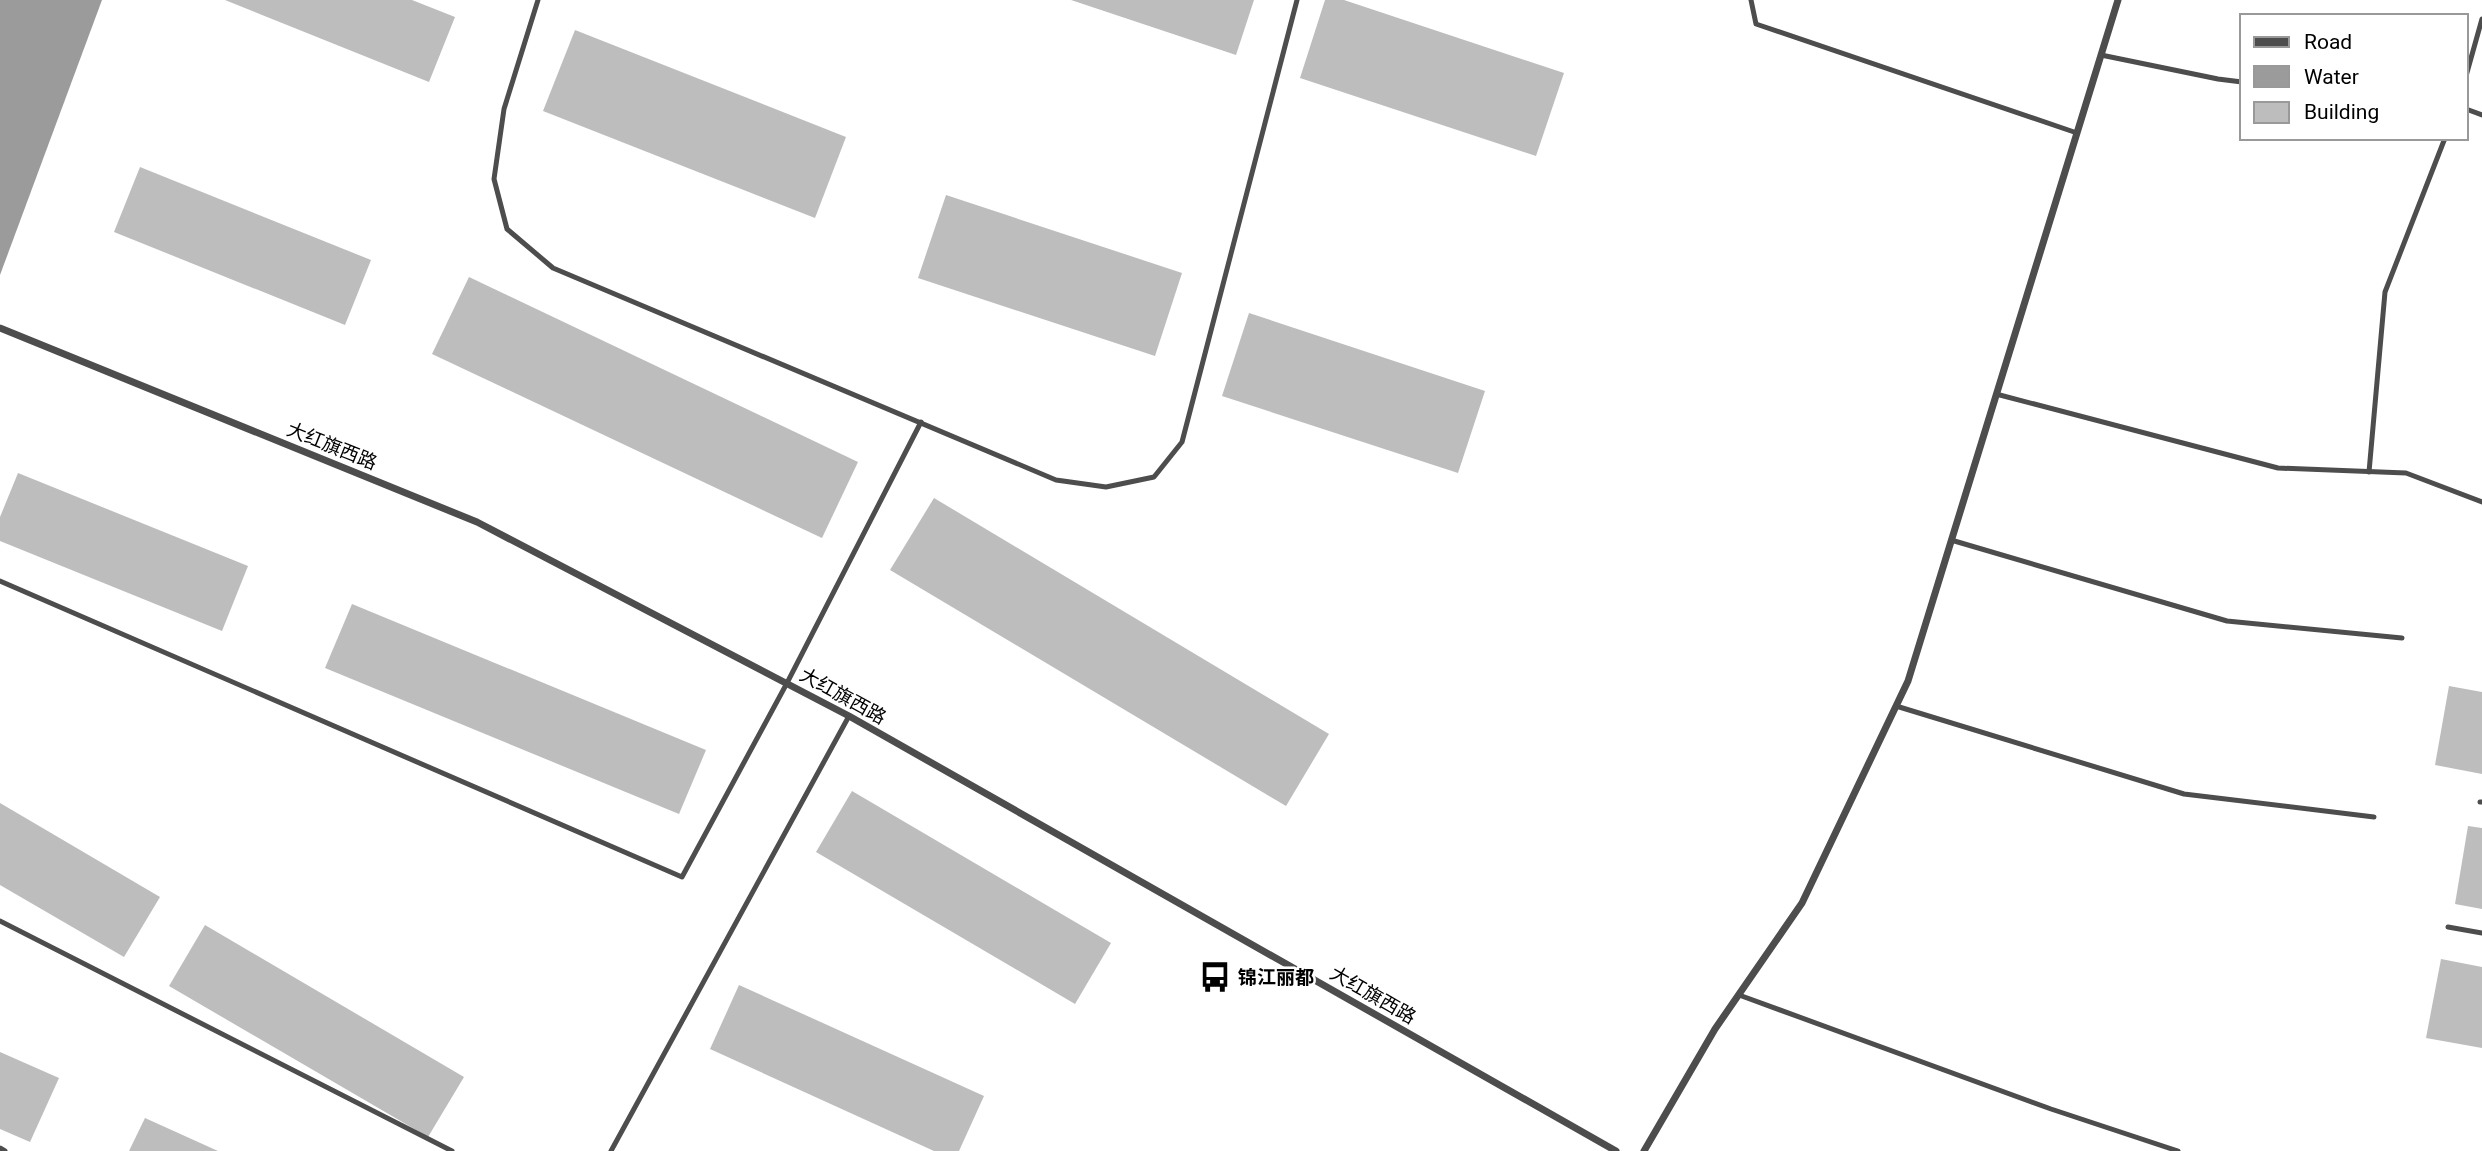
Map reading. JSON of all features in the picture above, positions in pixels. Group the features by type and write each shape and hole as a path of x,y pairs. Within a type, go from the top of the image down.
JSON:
{"street":[{"path":"1644,1151 1715,1029 1802,903 1908,681 2118,0"},
{"name":"大红旗西路","path":"0,328 477,522 849,716 1616,1151"}],"lane":[{"path":"538,0 504,109 494,179 508,229 552,268 1056,480 1107,487 1154,477 1182,442 1297,0"},
{"path":"1751,0 1756,24 2077,133"},
{"path":"2468,69 2482,19"},
{"path":"2101,54 2240,82"},
{"path":"2369,472 2385,292 2444,140"},
{"path":"1996,394 2278,468 2406,473 2482,502"},
{"path":"0,581 682,877 787,683 921,422"},
{"path":"1951,540 2227,621 2402,638"},
{"path":"1896,706 2184,794 2374,817"},
{"path":"611,1151 849,716"},
{"path":"0,921 452,1151"},
{"path":"2448,927 2482,933"},
{"path":"1739,995 2051,1109 2178,1151"},
{"path":"0,1148 5,1151"}],"water":[{"path":"0,0 102,0 0,275"}],"building":[{"path":"225,0 412,0 455,17 429,82"},
{"path":"1071,0 1254,0 1236,55"},
{"path":"1325,0 1344,0 1564,73 1536,156 1300,78"},
{"path":"575,30 846,137 815,218 543,111"},
{"path":"140,167 371,260 345,325 114,232"},
{"path":"946,195 1182,273 1155,356 918,278"},
{"path":"469,277 858,462 822,538 432,354"},
{"path":"1249,313 1485,391 1458,473 1222,396"},
{"path":"18,473 248,566 222,631 0,541 0,517"},
{"path":"934,498 1329,734 1286,806 890,570"},
{"path":"352,604 706,750 679,814 325,668"},
{"path":"2449,686 2482,692 2482,774 2435,765"},
{"path":"852,791 1111,943 1075,1004 816,852"},
{"path":"0,803 160,897 124,957 0,885"},
{"path":"2468,826 2482,828 2482,909 2455,904"},
{"path":"205,925 464,1077 428,1137 169,986"},
{"path":"2441,959 2482,967 2482,1048 2426,1038"},
{"path":"739,985 984,1096 959,1151 934,1151 710,1049"},
{"path":"0,1052 59,1078 30,1142 0,1129"},
{"path":"145,1118 218,1151 129,1151"}],"place":[{"name":"锦江丽都","path":"1215,977"}]}
